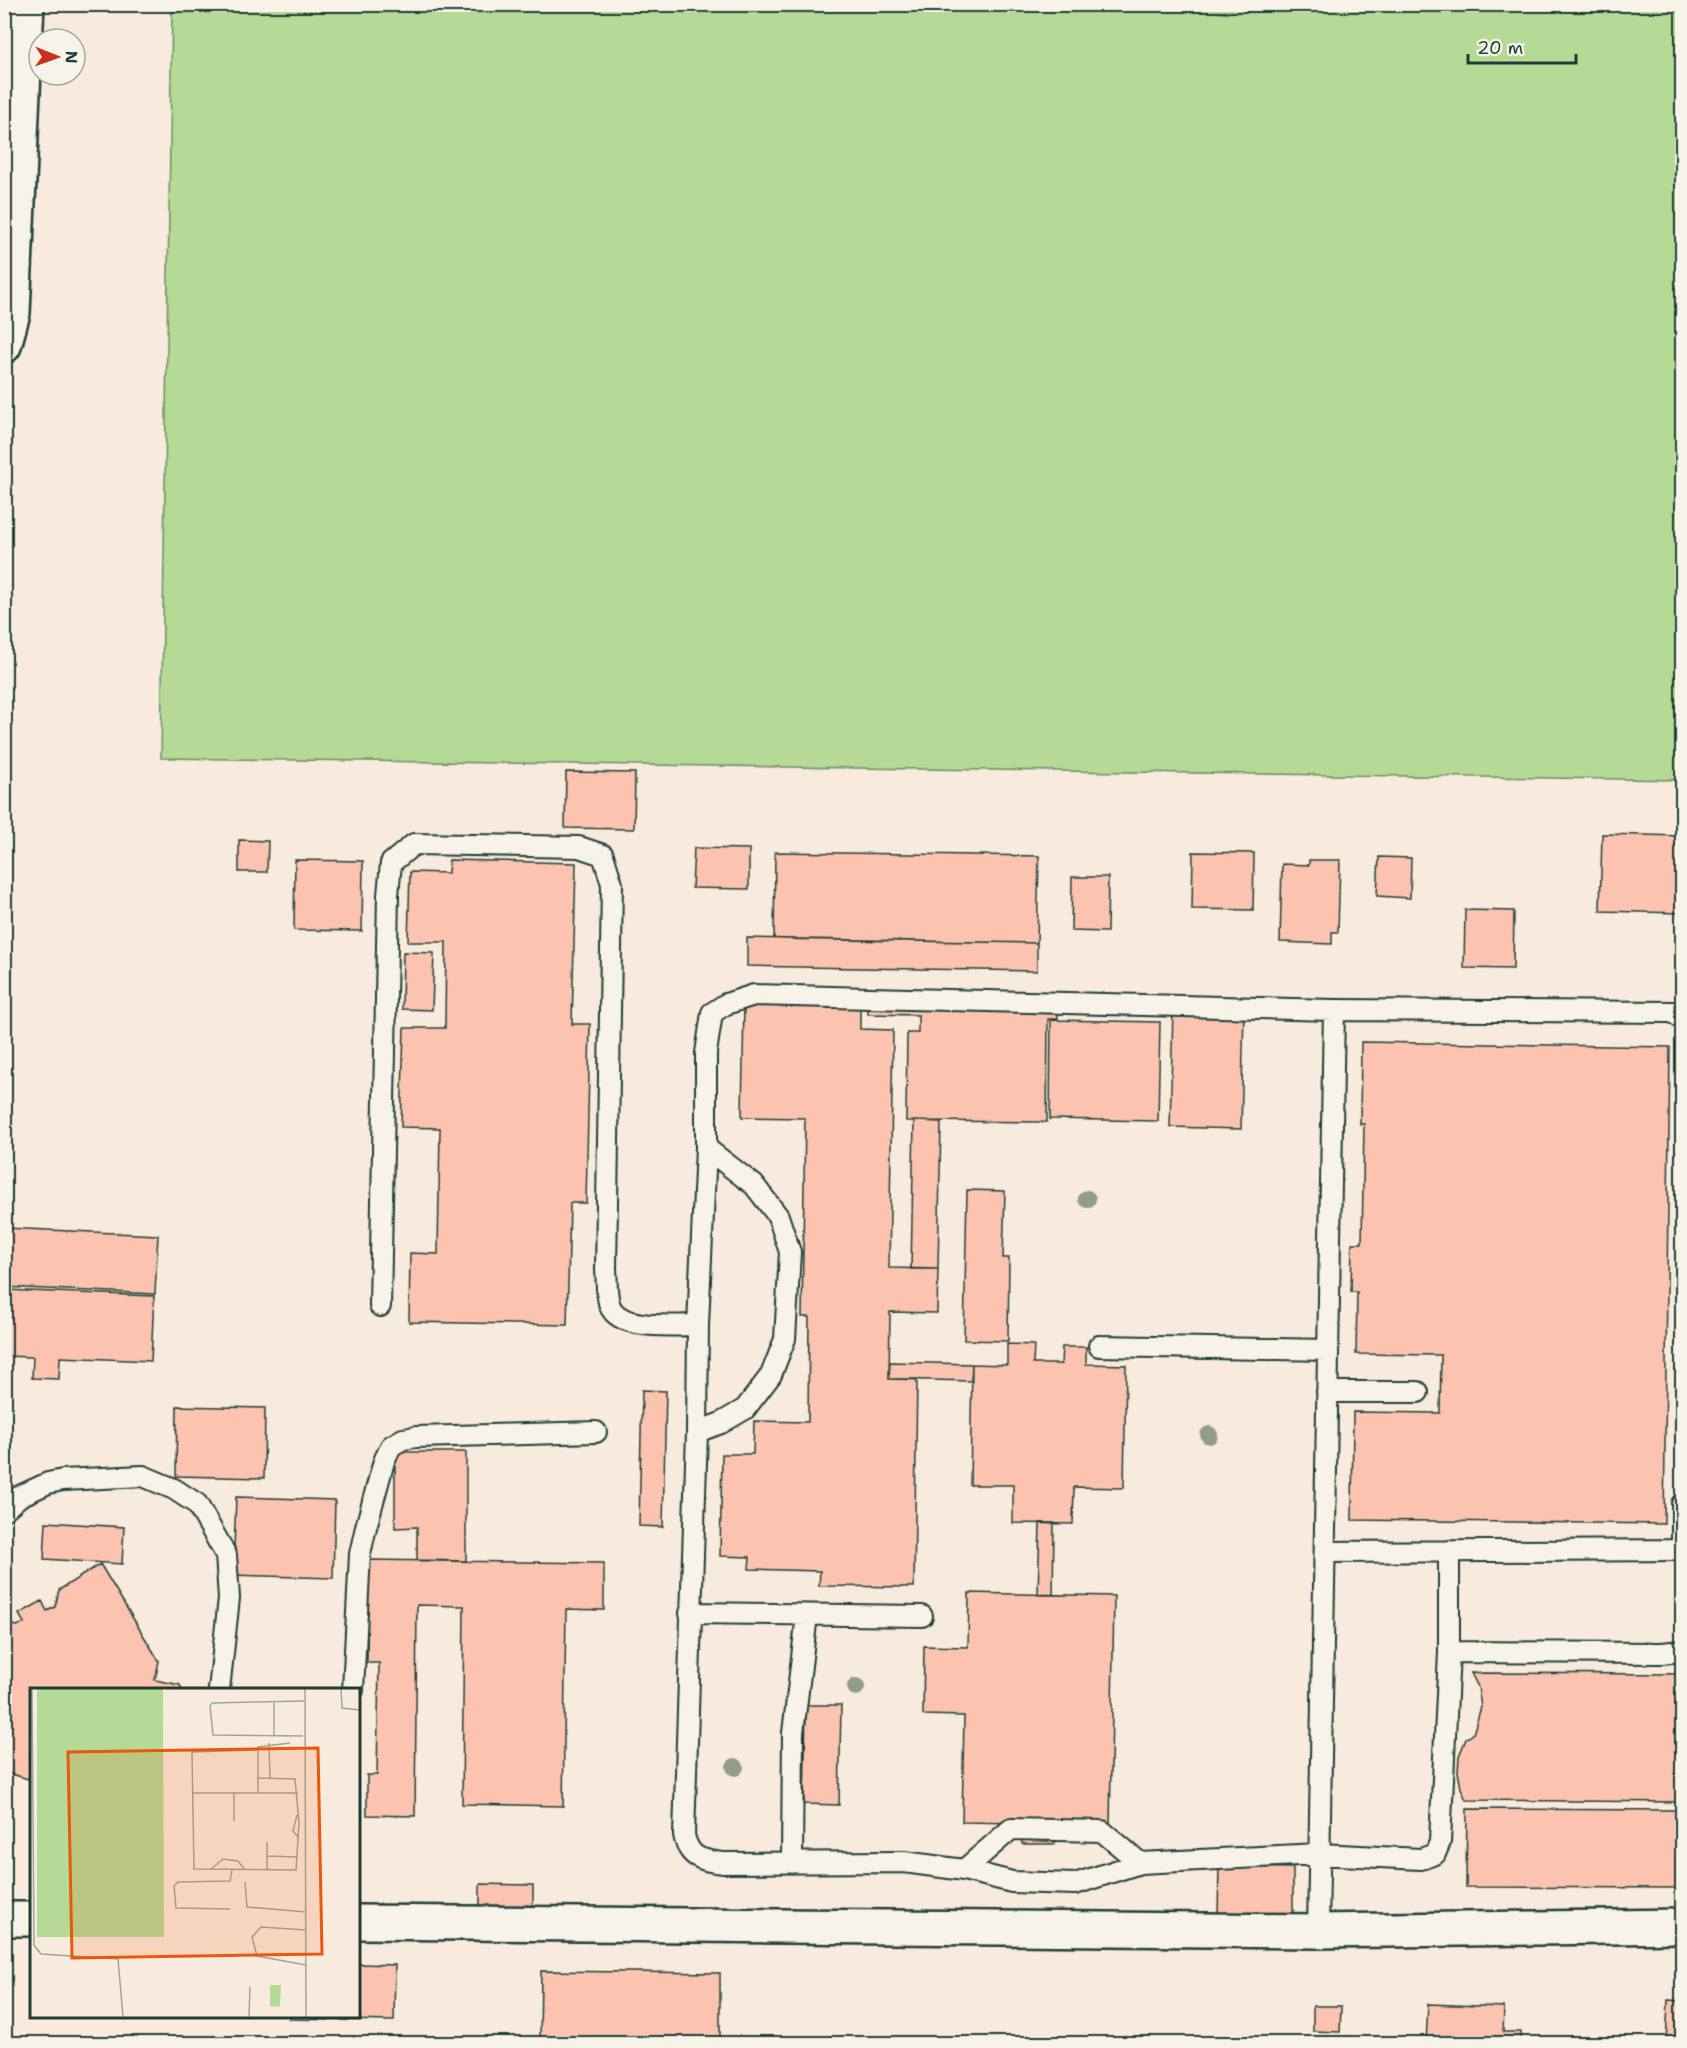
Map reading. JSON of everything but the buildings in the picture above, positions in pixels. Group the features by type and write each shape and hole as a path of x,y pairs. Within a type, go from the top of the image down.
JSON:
{"street":[{"path":"4,346 13,313 27,4"},
{"path":"4,1919 30,1919"},
{"path":"360,1922 1318,1931 1683,1926"}],"lane":[{"path":"380,1306 387,907 391,863 414,843 579,847 603,855 612,884 606,1269 610,1307 620,1319 641,1324 698,1325"},
{"path":"1449,1551 1449,1652 1440,1842 1435,1854 1421,1858 1319,1854 1140,1863 1075,1884 1012,1882 964,1870 904,1862 723,1863 702,1860 690,1852 684,1835 697,1432 698,1325 706,1148 706,1053 712,1013 726,1004 754,995 1334,1010 1673,1012 1683,1019"},
{"path":"1318,1931 1334,1010"},
{"path":"697,1432 722,1423 745,1409 771,1375 785,1339 790,1252 778,1216 754,1185 706,1148"},
{"path":"1099,1346 1328,1350"},
{"path":"1328,1392 1418,1392"},
{"path":"353,1688 360,1554 384,1461 391,1446 403,1439 416,1437 596,1432"},
{"path":"4,1510 20,1496 48,1483 63,1480 143,1476 174,1489 197,1504 226,1555 229,1598 219,1688"},
{"path":"1325,1552 1682,1550 1683,1504"},
{"path":"690,1613 922,1616"},
{"path":"792,1863 793,1733 807,1615"},
{"path":"1449,1652 1662,1653 1683,1651"},
{"path":"964,1870 1011,1829 1102,1831 1140,1863"}],"green space":[{"path":"172,5 1682,5 1682,780 161,758"}]}
